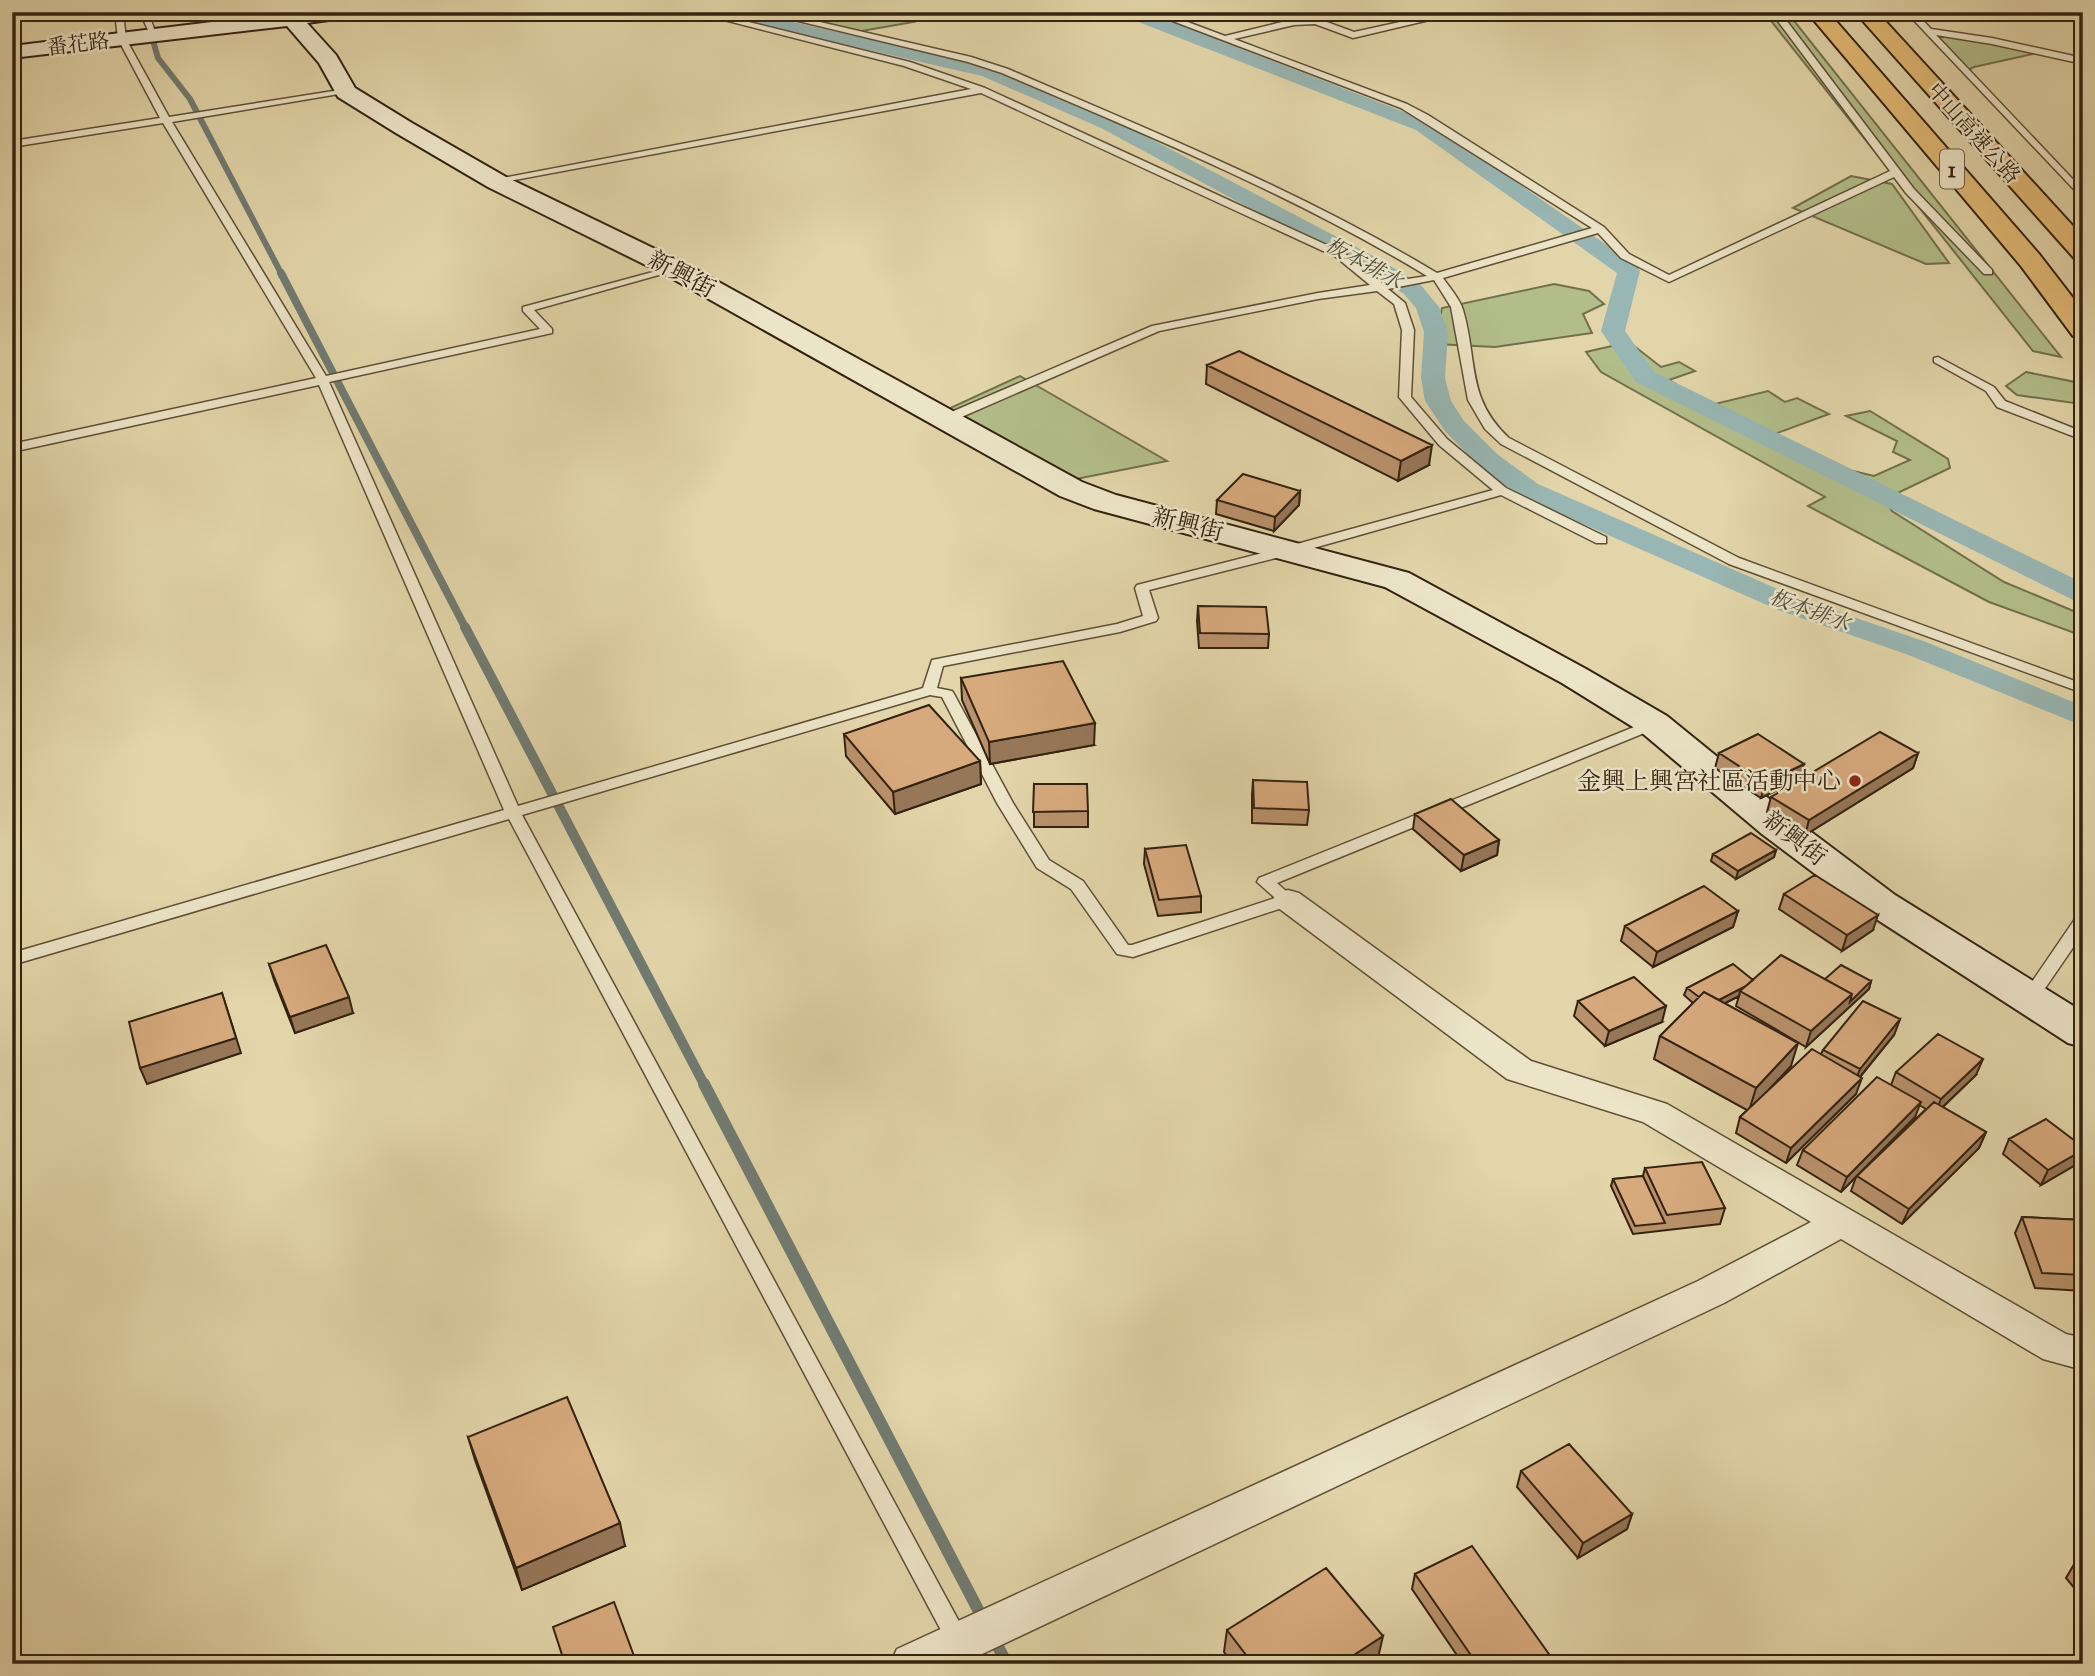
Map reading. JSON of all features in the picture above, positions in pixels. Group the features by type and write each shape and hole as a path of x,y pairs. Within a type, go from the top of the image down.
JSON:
{"highway":[{"name":"中山高速公路","path":"1817,12 2030,260 2083,330"},
{"name":"中山高速公路","path":"1865,12 2083,253"}],"street":[{"name":"番花路","path":"12,52 291,15 351,12"},
{"name":"新興街","path":"291,15 328,60 346,92 497,182 675,269 1071,489 1105,502 1397,580 1574,676 1654,724 1776,825 1881,904 2083,1032"},
{"path":"1288,900 1519,1070 1655,1113 2057,1348 2083,1354"},
{"path":"912,1664 966,1653 1711,1292 1842,1222"}],"lane":[{"path":"119,12 122,39 166,120 323,381 514,814 966,1653"},
{"path":"144,12 154,35"},
{"path":"697,12 907,64 982,90 1340,255 1399,303 1408,330 1405,397 1443,442 1502,491 1601,540"},
{"path":"765,12 971,60 1005,71 1223,165 1369,236 1437,276 1457,307 1474,400 1489,426 1505,441 1608,498 1734,561 2083,689"},
{"path":"1153,12 1425,117 1600,229 1626,256 1669,279 1896,172"},
{"path":"1224,39 1305,22 1316,22 1353,36 1459,12"},
{"path":"1775,12 1910,191 1988,272"},
{"path":"1910,12 2083,196"},
{"path":"1928,31 1992,41 2083,61"},
{"path":"497,182 982,90"},
{"path":"12,144 346,92"},
{"path":"946,419 1156,328 1437,276 1600,229"},
{"path":"12,448 548,331 527,309 675,269"},
{"path":"1938,360 1990,390 2001,404 2083,436"},
{"path":"929,691 937,663 1120,628 1151,618 1142,588 1502,491"},
{"path":"12,959 929,691 947,694 1005,803 1043,864 1077,885 1123,950 1133,950 1288,900"},
{"path":"1288,900 1265,883 1654,724"},
{"path":"2029,999 2083,920"}],"green space":[{"path":"771,12 894,12 913,22 856,32"},
{"path":"1764,12 1787,12 2061,357 2033,351"},
{"path":"1935,33 2042,52 1974,67 1964,72 1930,38"},
{"path":"1851,176 1892,184 1949,263 1926,264 1793,208"},
{"path":"1554,284 1589,291 1604,304 1583,314 1592,333 1495,347 1435,344 1442,308"},
{"path":"1629,342 1661,367 1679,362 1695,371 1669,380 1711,405 1768,391 1785,402 1797,398 1829,414 1772,435 1828,465 1874,476 1910,460 1893,452 1897,441 1846,416 1870,411 1948,459 1950,468 1885,499 1892,511 2004,582 2083,615 2083,636 1989,602 1808,506 1825,497 1601,372 1586,352"},
{"path":"2026,372 2075,382 2081,393 2074,403 2017,395 2006,386"},
{"path":"1020,376 1167,461 1051,484 935,415"}],"building":[{"path":"1239,351 1432,445 1401,461 1207,365"},
{"path":"1243,474 1300,491 1275,517 1217,500"},
{"path":"1198,606 1266,607 1269,634 1200,633"},
{"path":"1063,661 1095,723 989,742 961,678"},
{"path":"929,705 980,761 893,792 844,734"},
{"path":"1880,732 1918,753 1809,820 1771,797"},
{"path":"1758,734 1804,764 1765,783 1719,753"},
{"path":"1253,780 1307,782 1309,810 1254,808"},
{"path":"1034,784 1087,784 1088,811 1033,812"},
{"path":"1451,799 1499,840 1464,855 1415,814"},
{"path":"1751,833 1776,850 1738,871 1713,854"},
{"path":"1186,845 1201,896 1159,900 1145,849"},
{"path":"1815,875 1878,915 1847,935 1784,894"},
{"path":"1704,886 1738,911 1657,952 1625,926"},
{"path":"326,945 349,997 290,1017 269,964"},
{"path":"1781,955 1852,994 1811,1031 1740,991"},
{"path":"1733,964 1753,980 1719,1000 1704,992 1699,997 1687,988"},
{"path":"1841,965 1871,981 1850,1002 1852,994 1825,979"},
{"path":"1634,977 1666,1006 1609,1031 1578,1001"},
{"path":"1704,992 1798,1043 1756,1088 1660,1036"},
{"path":"222,993 236,1038 140,1068 129,1022"},
{"path":"1863,1001 1900,1019 1860,1069 1823,1050"},
{"path":"1938,1034 1983,1059 1941,1099 1896,1072"},
{"path":"1812,1049 1862,1078 1791,1148 1740,1117"},
{"path":"1877,1077 1921,1102 1847,1177 1803,1150"},
{"path":"1934,1102 1986,1132 1909,1209 1857,1176"},
{"path":"2046,1119 2083,1147 2083,1150 2048,1170 2009,1139"},
{"path":"1702,1162 1725,1208 1667,1215 1645,1168"},
{"path":"1643,1176 1665,1223 1635,1226 1613,1179"},
{"path":"2022,1217 2083,1220 2083,1275 2042,1273"},
{"path":"567,1397 620,1523 516,1568 468,1437"},
{"path":"1569,1444 1632,1514 1583,1543 1521,1471"},
{"path":"1472,1546 1556,1664 1477,1664 1415,1574"},
{"path":"1326,1568 1383,1636 1340,1664 1253,1664 1227,1630"},
{"path":"614,1602 637,1664 565,1664 553,1627"}],"waterway":[{"name":"板本排水","path":"725,12 988,72 1108,124 1369,263 1412,289 1427,307 1436,332 1433,378 1438,401 1454,426 1488,460 1529,490 1788,604 1916,648 2083,717"},
{"path":"1129,12 1423,126 1629,271 1613,331 1645,377 2083,594"},
{"path":"150,30 158,58 190,99 282,275"},
{"path":"281,273 466,629"},
{"path":"465,627 705,1086"},
{"path":"704,1084 984,1621"},
{"path":"993,1637 1007,1664"}],"place":[{"name":"金興上興宮社區活動中心","path":"1855,781"}]}
